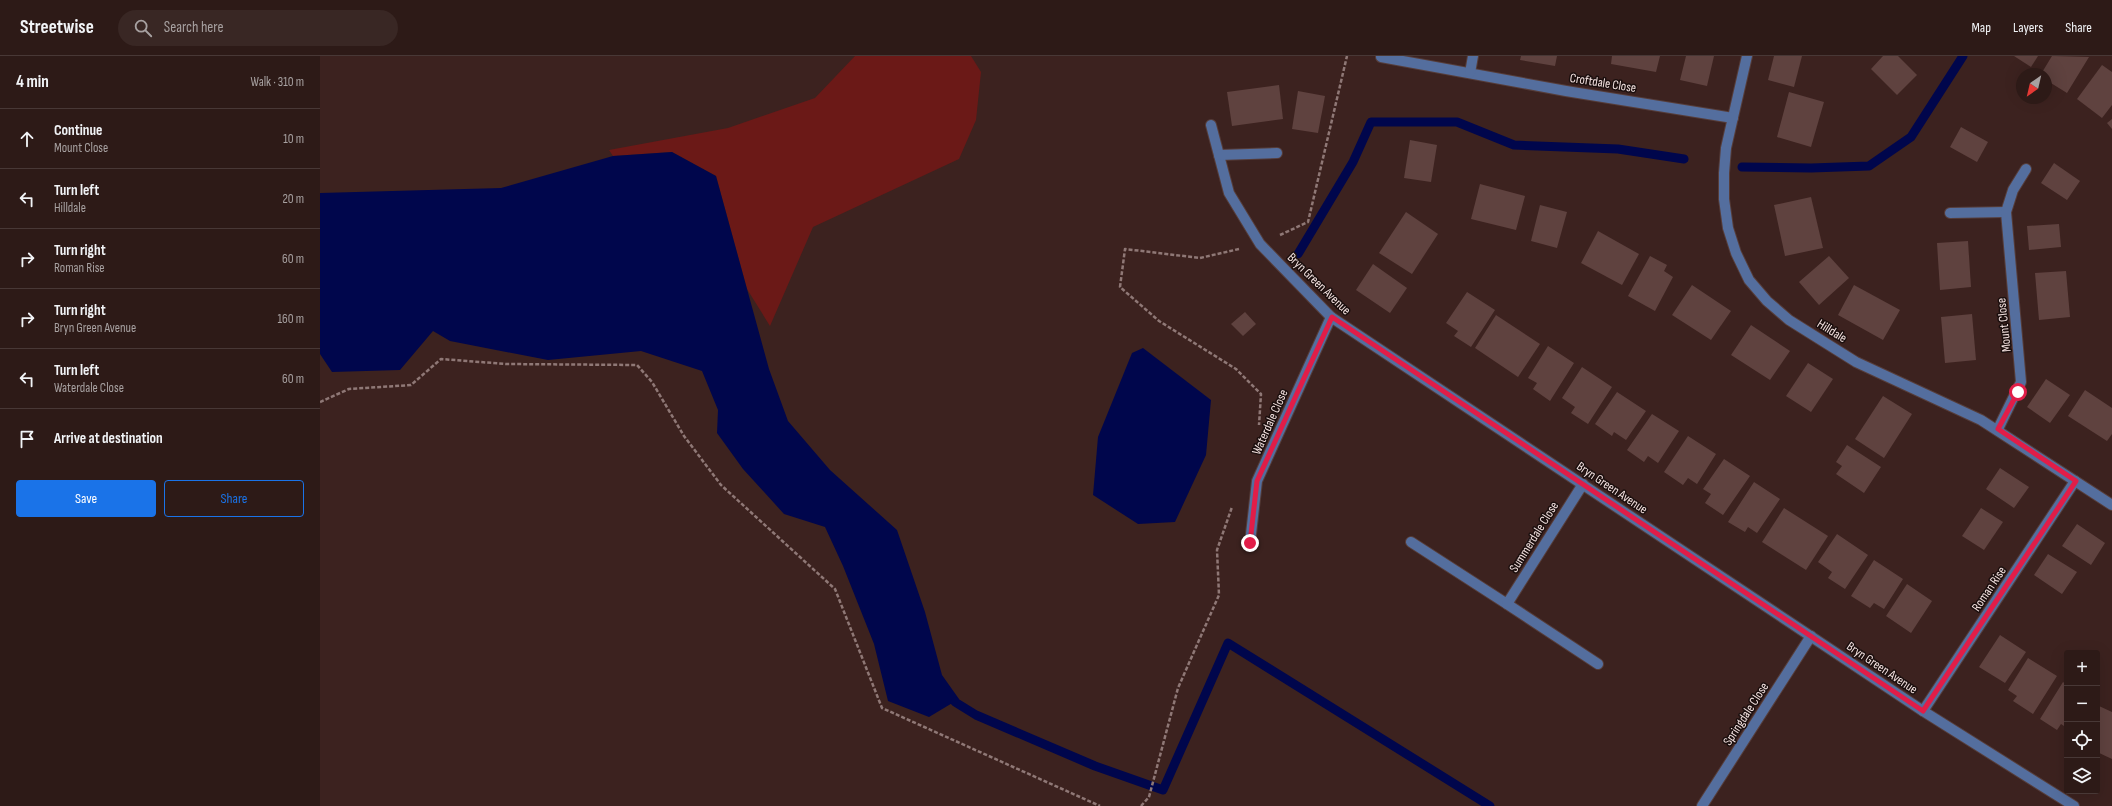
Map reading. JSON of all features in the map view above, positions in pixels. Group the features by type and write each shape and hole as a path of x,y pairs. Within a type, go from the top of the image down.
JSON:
{"street":[{"path":"1470,73 1473,56"},
{"name":"Hilldale","path":"1747,56 1733,118 1724,173 1724,199 1728,228 1736,253 1750,280 1767,301 1789,320 1856,362 1998,429 2112,505"},
{"name":"Croftdale Close","path":"1381,57 1733,118"},
{"name":"Bryn Green Avenue","path":"1211,125 1229,193 1260,244 1332,317 1923,711 2074,806"},
{"path":"1219,155 1277,153"},
{"name":"Mount Close","path":"1998,429 2021,382 2006,212 2013,190 2026,169"},
{"path":"1950,213 2006,212"},
{"name":"Waterdale Close","path":"1250,543 1257,481 1332,317"},
{"name":"Roman Rise","path":"1923,711 2076,481"},
{"name":"Summerdale Close","path":"1507,604 1583,484"},
{"path":"1411,542 1598,664"},
{"name":"Springdale Close","path":"1702,806 1811,636"}],"path":[{"path":"1259,426 1261,394 1241,374 1159,321 1120,287 1125,249 1200,258 1260,244 1308,222 1347,56"},
{"path":"320,402 349,389 411,385 441,359 506,364 637,365 652,382 684,436 721,485 835,589 882,708 1100,806"},
{"path":"1141,806 1149,797 1178,688 1218,595 1217,550 1233,505"}],"shaded area":[{"path":"855,56 971,56 981,72 976,120 959,159 813,227 770,326 747,289 716,176 672,152 613,156 609,150 728,128 815,98"},
{"path":"672,152 716,176 769,369 788,421 830,470 897,530 925,612 942,675 959,699 929,717 888,701 874,644 843,566 825,527 784,514 743,469 717,433 718,410 702,371 641,351 548,360 450,341 433,331 400,370 332,372 320,354 320,193 501,188 613,156"},
{"path":"1143,348 1211,400 1206,455 1175,522 1138,524 1093,495 1098,437 1132,353"}],"building":[{"path":"1521,56 1557,56 1555,66 1520,60"},
{"path":"1612,56 1660,56 1656,72 1611,64"},
{"path":"1686,56 1714,56 1707,86 1680,80"},
{"path":"1774,56 1802,56 1794,87 1768,80"},
{"path":"1883,56 1898,56 1917,75 1897,95 1871,69"},
{"path":"2014,56 2038,56 2031,67"},
{"path":"2052,56 2089,57 2067,93 2052,84 2052,68 2045,68"},
{"path":"2102,65 2112,72 2112,105 2102,118 2077,99"},
{"path":"1279,85 1283,119 1232,126 1227,92"},
{"path":"1298,91 1325,96 1318,133 1292,129"},
{"path":"1789,92 1824,102 1811,147 1777,137"},
{"path":"2112,119 2112,129 2107,123"},
{"path":"1961,127 1988,142 1977,162 1950,147"},
{"path":"1410,140 1437,145 1431,182 1404,178"},
{"path":"2054,163 2080,181 2067,200 2041,183"},
{"path":"1480,184 1525,196 1516,230 1471,219"},
{"path":"1811,197 1823,248 1785,256 1774,205"},
{"path":"1540,205 1567,212 1557,248 1531,241"},
{"path":"1406,212 1438,234 1412,274 1379,253"},
{"path":"2059,224 2061,247 2029,250 2027,226"},
{"path":"1598,231 1639,254 1622,285 1581,263"},
{"path":"1968,241 1971,287 1940,290 1937,243"},
{"path":"1650,256 1667,265 1664,271 1673,277 1655,311 1628,296"},
{"path":"1829,256 1849,278 1819,305 1799,282"},
{"path":"1373,264 1407,288 1390,313 1356,290"},
{"path":"2066,271 2070,317 2039,320 2035,273"},
{"path":"1692,285 1731,311 1711,340 1672,315"},
{"path":"1854,285 1900,310 1883,340 1838,315"},
{"path":"1467,292 1495,310 1471,347 1454,336 1458,331 1446,323"},
{"path":"1245,312 1256,324 1243,336 1231,324"},
{"path":"1972,314 1976,360 1945,363 1941,317"},
{"path":"1496,315 1540,344 1518,377 1475,348"},
{"path":"1751,325 1790,351 1770,380 1731,355"},
{"path":"1548,346 1574,363 1550,401 1533,389 1537,383 1528,378"},
{"path":"1808,363 1833,379 1811,412 1786,396"},
{"path":"1582,367 1612,387 1588,424 1571,413 1575,407 1562,398"},
{"path":"2046,379 2070,395 2050,423 2027,407"},
{"path":"2085,390 2112,408 2112,434 2107,441 2068,416"},
{"path":"1617,392 1646,411 1626,440 1614,432 1612,436 1595,424"},
{"path":"1883,396 1912,414 1884,458 1855,439"},
{"path":"1652,414 1679,431 1658,463 1648,456 1644,462 1627,450"},
{"path":"1688,436 1716,454 1697,484 1688,478 1683,485 1664,472"},
{"path":"1847,445 1881,467 1864,493 1836,474 1842,466 1836,462"},
{"path":"1724,459 1750,476 1723,515 1705,503 1711,494 1703,489"},
{"path":"2000,468 2029,487 2014,508 1986,489"},
{"path":"1754,482 1780,499 1757,533 1748,527 1745,532 1728,522"},
{"path":"1784,508 1828,536 1806,570 1762,542"},
{"path":"1981,508 2003,522 1984,550 1962,536"},
{"path":"2077,524 2105,543 2091,565 2062,546"},
{"path":"1837,534 1868,555 1845,589 1828,578 1832,572 1818,562"},
{"path":"2048,554 2077,572 2062,594 2034,575"},
{"path":"1874,560 1903,579 1884,609 1874,603 1870,608 1851,596"},
{"path":"1907,584 1932,601 1911,633 1886,616"},
{"path":"2000,635 2026,652 2005,683 1979,667"},
{"path":"2028,658 2057,676 2033,714 2013,701 2017,696 2008,690"},
{"path":"2063,682 2064,726 2061,724 2057,730 2040,719"},
{"path":"2100,706 2112,712 2112,759 2100,753"}],"waterway":[{"path":"1742,167 1811,168 1869,166 1911,137 1963,56"},
{"path":"1298,254 1353,162 1371,122 1457,122 1514,145 1618,149 1684,159"},
{"path":"955,702 976,715 1095,766 1163,790 1228,643 1490,806"}],"route":[{"path":"1250,543 1257,481 1332,317 1923,711 2076,481 1998,429 2018,392"}]}
